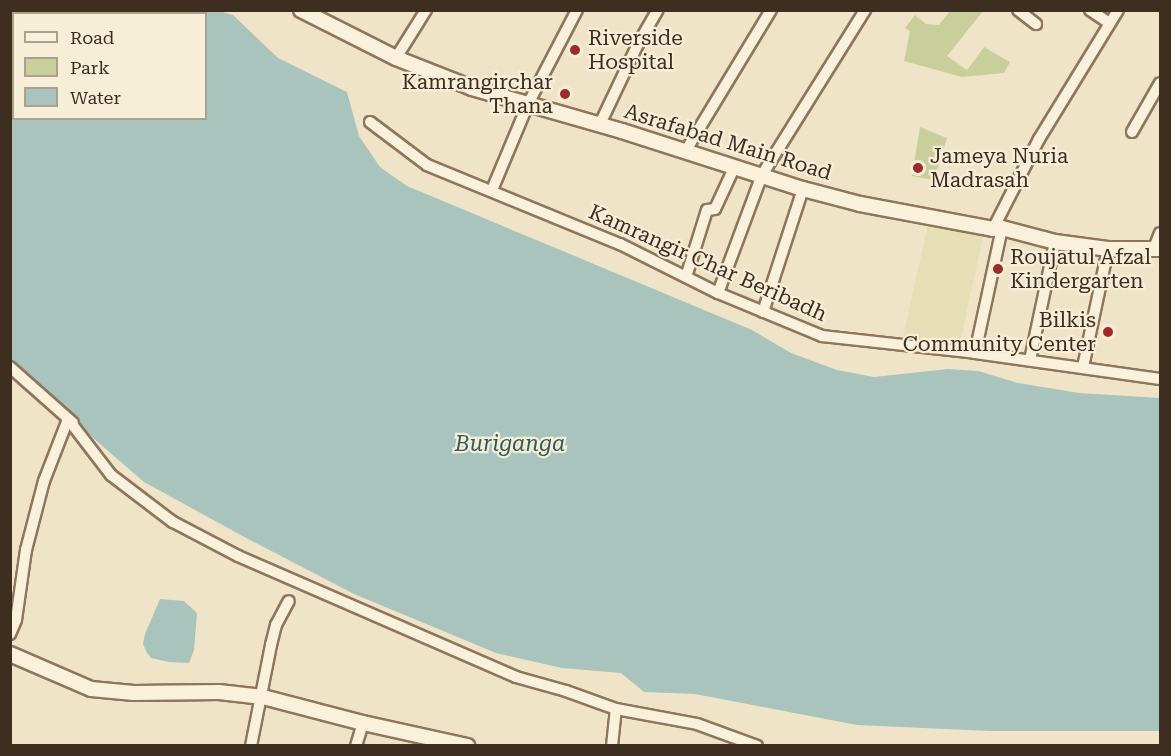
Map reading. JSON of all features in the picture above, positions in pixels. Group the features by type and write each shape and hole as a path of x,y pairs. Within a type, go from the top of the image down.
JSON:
{"street":[{"path":"396,58 426,10"},
{"path":"492,190 528,104 577,10"},
{"path":"600,124 638,44 658,10"},
{"path":"685,152 771,10"},
{"path":"718,293 762,175 865,10"},
{"path":"1018,10 1036,24"},
{"path":"1090,10 1109,22"},
{"path":"975,352 998,228 1039,139 1118,10"},
{"name":"Asrafabad Main Road","path":"308,12 396,58 472,88 600,124 803,189 860,204 998,228 1055,242 1108,249 1157,249"},
{"path":"1132,132 1161,83"},
{"name":"Kamrangir Char Beribadh","path":"370,122 427,165 620,244 718,293 822,336 975,352 1161,379"},
{"path":"686,277 707,210 715,209 734,168"},
{"path":"763,312 803,189"},
{"path":"1157,249 1161,233"},
{"path":"1030,360 1055,242"},
{"path":"1083,367 1108,249"},
{"path":"10,367 85,433"},
{"path":"10,634 16,620 22,569 44,481 68,419 111,475 182,527 238,556 516,677 566,691 616,709 697,724 757,746"},
{"path":"251,746 263,697 264,679 276,625 289,601"},
{"path":"10,654 91,689 134,693 219,692 263,697 363,723 467,746"},
{"path":"612,746 616,709"},
{"path":"356,746 363,723"}],"shaded area":[{"path":"928,225 983,236 959,348 902,341"}],"green space":[{"path":"984,10 947,56 967,70 984,47 1010,62 1004,73 962,77 904,61 910,31 905,28 915,15 926,24 939,25 950,11"},
{"path":"920,127 947,138 934,180 912,176"}],"water":[{"name":"Buriganga","path":"216,10 233,15 278,58 347,92 359,136 380,167 407,186 752,330 791,353 837,370 874,377 948,369 978,371 1018,383 1079,393 1160,398 1160,731 990,731 857,725 695,694 644,692 621,673 562,668 496,653 354,594 144,482 11,367 11,11"},
{"path":"160,599 184,601 197,613 194,650 189,663 151,658 147,653 143,644 145,634"}],"place":[{"name":"Riverside Hospital","path":"575,50"},
{"name":"Kamrangirchar Thana","path":"565,94"},
{"name":"Jameya Nuria Madrasah","path":"918,168"},
{"name":"Roujatul Afzal Kindergarten","path":"998,269"},
{"name":"Bilkis Community Center","path":"1108,332"}]}
